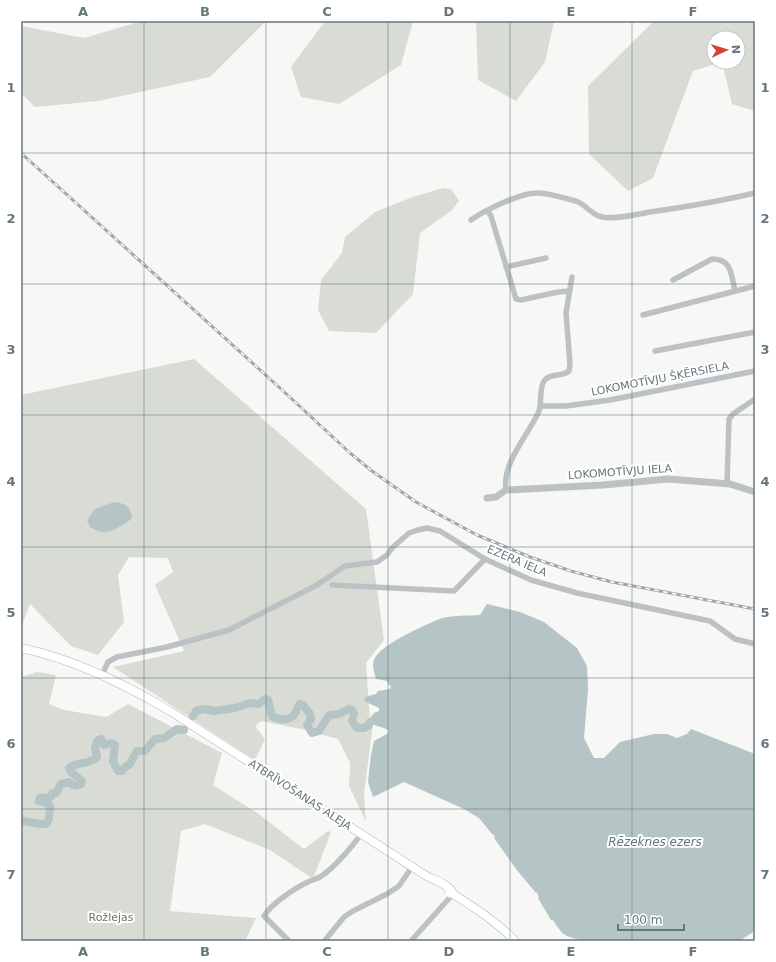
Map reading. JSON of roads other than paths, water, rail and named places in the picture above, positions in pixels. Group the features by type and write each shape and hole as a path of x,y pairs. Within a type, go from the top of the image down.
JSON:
{"main road":[{"name":"ATBRĪVOŠANAS ALEJA","path":"21,648 72,662 138,692 430,878 432,882 449,894 453,894 488,917 515,941"},
{"name":"ATBRĪVOŠANAS ALEJA","path":"506,933 511,941"}],"street":[{"path":"471,220 514,198 530,193 542,193 576,201 582,203 599,216 604,217 630,216 671,210 755,193"},
{"path":"488,211 491,216 514,296 517,300 570,291"},
{"path":"506,267 546,258"},
{"path":"673,280 712,259 724,260 728,266 735,291"},
{"path":"506,490 505,481 509,464 527,434 540,406 542,385 545,379 566,374 570,369 566,313 572,277"},
{"path":"643,315 755,286"},
{"path":"656,351 755,332"},
{"name":"LOKOMOTĪVJU ŠĶĒRSIELA","path":"540,406 569,406 755,371"},
{"path":"727,484 729,419 733,414 755,399"},
{"name":"LOKOMOTĪVJU IELA","path":"487,498 496,497 506,490 668,479 727,484 755,492"},
{"name":"EZERA IELA","path":"102,675 108,662 117,657 167,648 228,630 317,585 344,566 377,562 388,555 399,540 409,533 427,528 440,531 485,559 531,580 550,586 710,621 735,639 755,644"},
{"path":"332,585 454,591 485,559"},
{"path":"289,941 264,916 267,911 307,882 320,877 343,856 361,834"},
{"path":"326,939 344,917 399,886 412,867"},
{"path":"410,941 453,894"}],"water":[{"path":"114,502 127,506 130,510 132,518 119,527 108,532 101,532 90,527 87,520 95,509"},
{"name":"Rēzeknes ezers","path":"487,604 520,612 544,622 577,648 587,666 588,689 584,738 594,758 604,758 620,742 654,734 667,734 677,738 687,734 691,729 755,754 755,931 739,941 578,941 578,939 562,933 553,920 551,920 538,898 537,892 536,893 516,869 494,838 495,837 493,834 479,818 464,809 404,782 373,797 368,782 374,741 387,734 389,731 370,722 370,718 374,713 379,711 379,708 364,701 365,697 376,694 378,691 390,689 391,686 387,681 376,679 373,665 375,658 379,652 386,647 427,624 447,617 480,615"}],"waterway":[{"path":"193,716 196,711 204,709 214,711 235,708 250,703 259,704 265,699 268,700 272,716 281,719 291,718 296,712 298,706 300,704 303,705 310,714 311,719 307,725 312,733 319,731 329,715 339,714 349,709 352,710 354,714 352,721 357,728 364,728 369,725 370,722"},
{"path":"21,821 46,824 49,819 50,806 47,803 39,801 40,798 51,797 52,793 56,793 61,784 69,782 75,786 81,784 82,781 71,772 69,768 77,764 93,760 97,757 95,748 97,741 101,739 104,745 111,743 115,745 113,761 118,771 122,771 130,764 137,751 145,751 155,739 164,738 177,729 184,730"}],"railway":[{"path":"21,153 350,453 372,471 416,502 477,535 530,557 571,571 612,582 755,609"}],"park label":[{"name":"Rožlejas","path":"111,917"}]}
